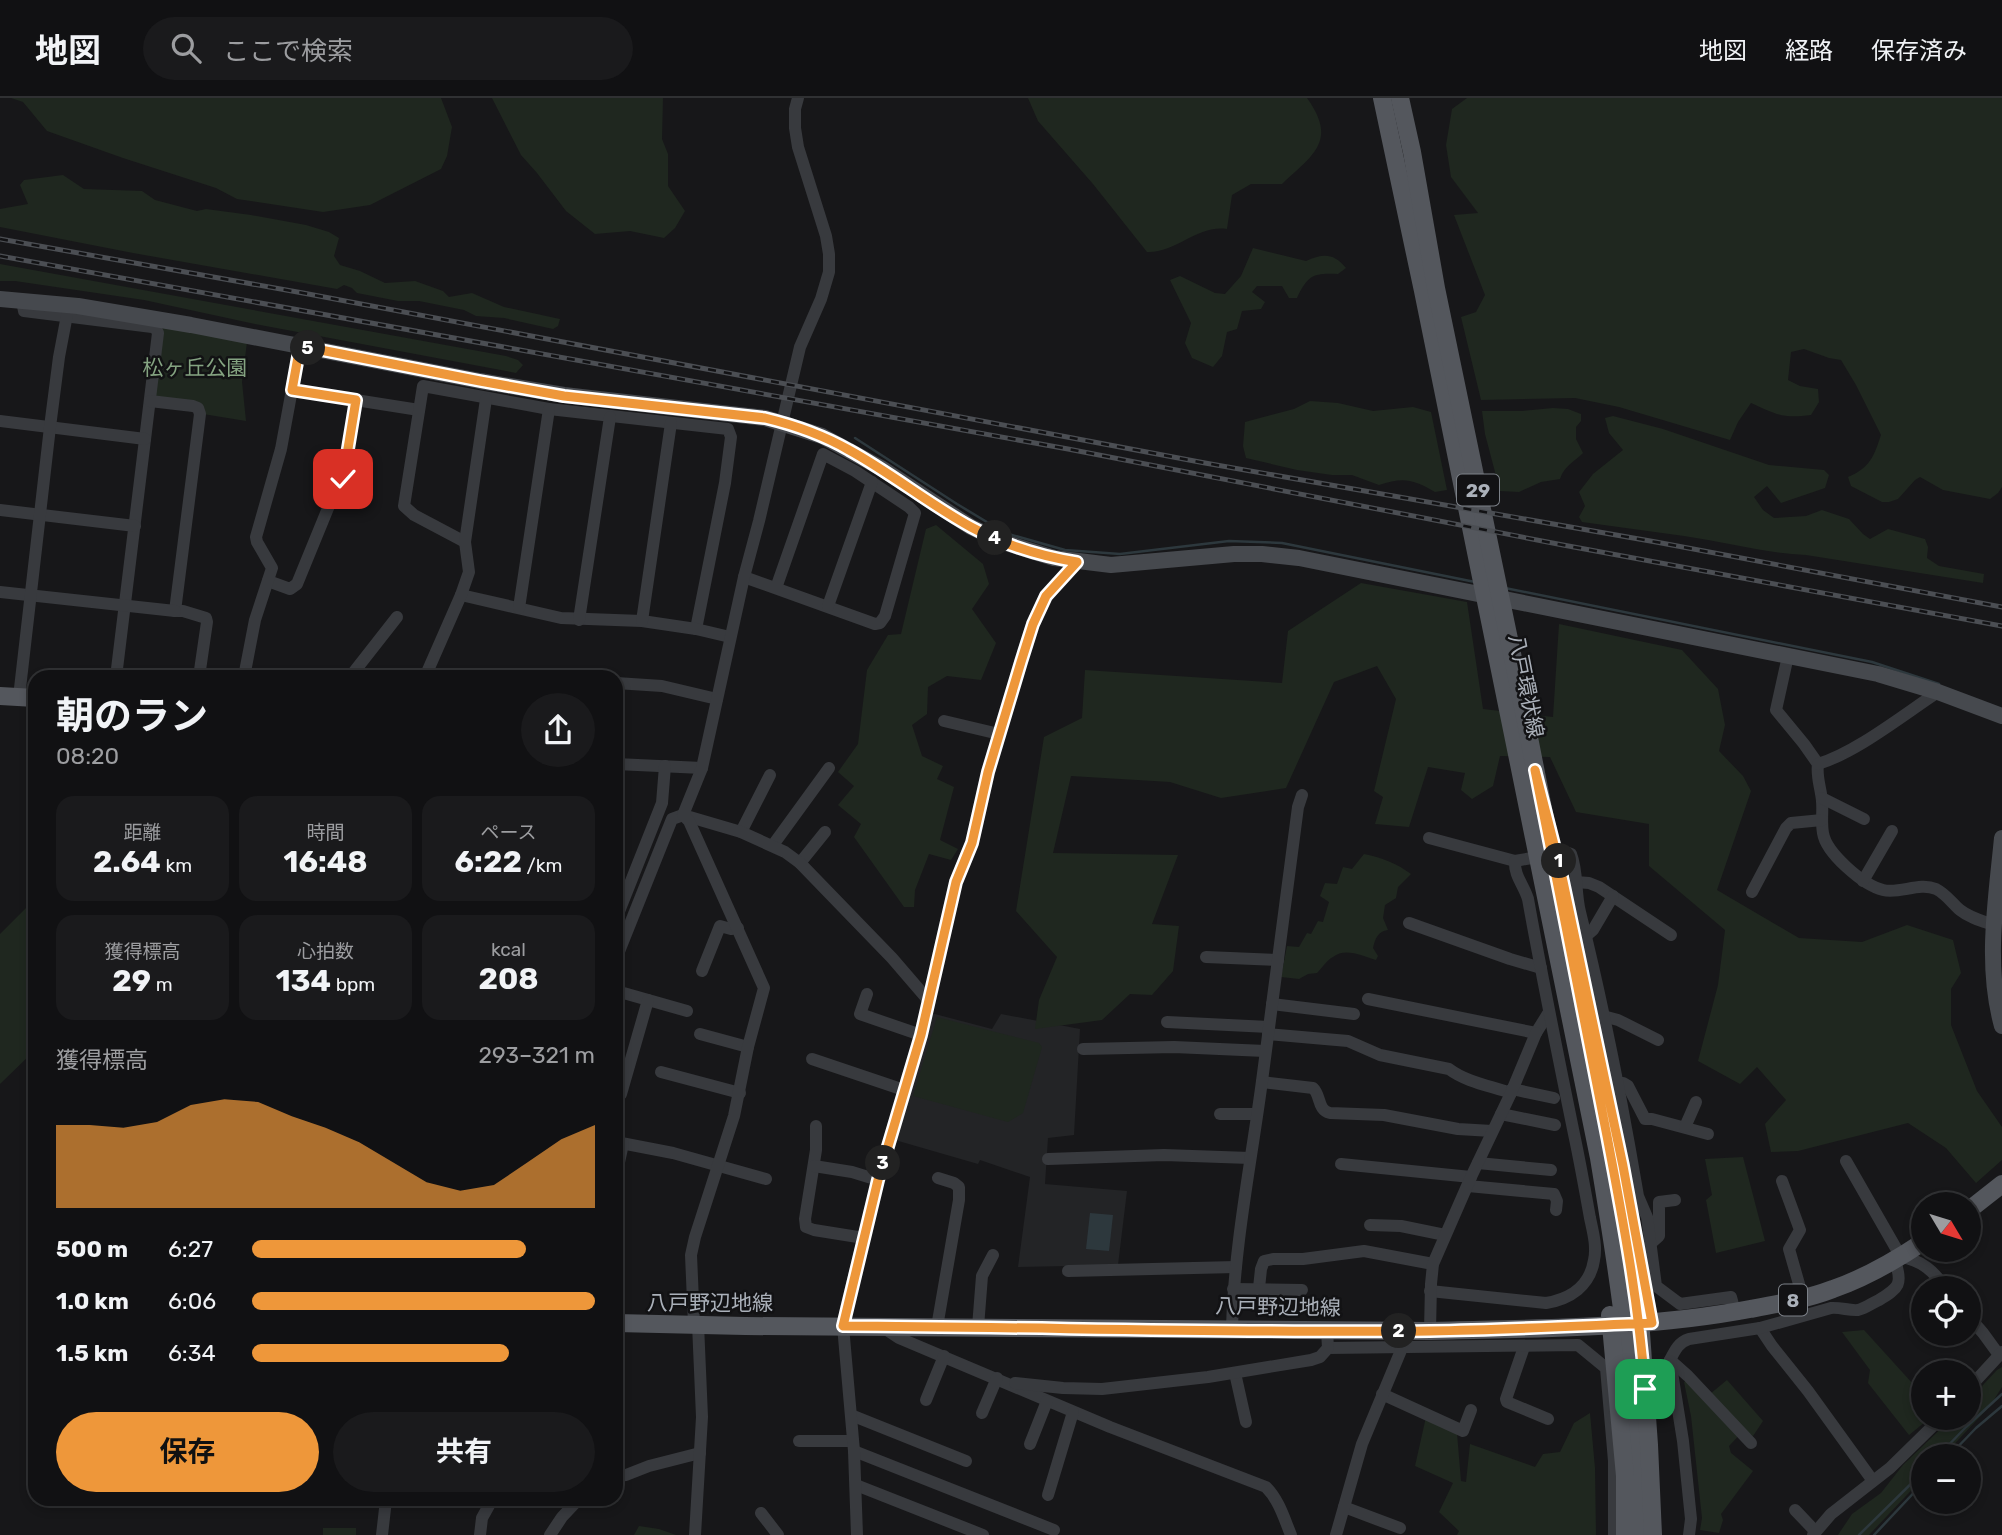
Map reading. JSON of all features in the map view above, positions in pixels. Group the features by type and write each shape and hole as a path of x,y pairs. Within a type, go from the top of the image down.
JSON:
{"main road":[{"name":"八戸環状線","path":"1381,98 1430,289 1511,690 1535,770 1605,1158 1636,1448 1639,1535"},
{"name":"八戸環状線","path":"1400,98 1412,152 1430,289"},
{"name":"八戸環状線","path":"1511,690 1516,752 1641,1333 1653,1535"},
{"path":"0,696 27,698"},
{"name":"29","path":"1516,752 1532,875 1602,1243 1625,1476 1625,1535"},
{"name":"29","path":"1535,770 1573,925 1623,1166 1652,1323 1663,1535"},
{"path":"1981,1201 2002,1184"},
{"name":"八戸野辺地線","path":"623,1324 1232,1329 1328,1340 1430,1331 1652,1323 1735,1312 1803,1298 1834,1289 1911,1250"}],"street":[{"path":"683,814 702,768 730,637 800,347 821,299 829,272 827,236 794,128 798,98"},
{"path":"0,299 78,306 191,325 564,396 765,418 822,436 848,449 971,527 1029,552 1077,562 1111,565 1234,554 1299,558 1878,674 1938,692 2002,716"},
{"path":"22,301 24,311 156,329 158,339 118,670"},
{"path":"28,670 31,595 59,357 67,315"},
{"path":"245,670 255,620 272,568 256,537 279,458 300,346"},
{"path":"465,542 414,515 404,506 423,386 549,409 728,429 731,437 696,629"},
{"path":"292,390 419,410"},
{"path":"428,670 469,572 465,542 486,398"},
{"path":"268,582 290,589 297,584 327,509 343,479 356,400"},
{"path":"150,401 193,406 198,408 200,414 175,611"},
{"path":"519,608 549,409"},
{"path":"579,620 610,417"},
{"path":"0,421 145,439"},
{"path":"642,621 671,423"},
{"path":"744,577 776,589 828,606 875,624 880,623 885,616 915,513 872,482 823,454 776,589"},
{"path":"828,606 872,482"},
{"path":"0,510 135,526"},
{"path":"857,1535 854,1446 843,1326 878,1180 921,1035 956,882 972,843 999,734 1033,624 1046,596 1077,562"},
{"path":"0,592 183,611 206,618 200,670"},
{"path":"461,595 561,618 642,621 730,637"},
{"path":"355,670 397,617"},
{"path":"1788,656 1776,710 1818,764 1816,774 1822,798 1825,842 1863,881 1891,891 1926,886 1936,889 1962,911 1997,929"},
{"path":"27,698 28,672"},
{"path":"623,683 663,686 717,699"},
{"path":"1818,764 1834,759 1938,692"},
{"path":"944,721 999,734"},
{"path":"623,764 702,768"},
{"path":"623,902 663,803 666,766"},
{"path":"772,845 829,768"},
{"path":"741,832 771,775"},
{"path":"1232,1329 1233,1289 1250,1158 1298,807 1302,795"},
{"path":"1822,798 1864,818"},
{"path":"623,942 672,819 683,814 741,832 772,845 800,863 892,958 929,1001"},
{"path":"683,814 689,821 764,988 748,1046 740,1093 691,1255 702,1417 695,1535"},
{"path":"1752,892 1786,828 1791,823 1822,820"},
{"path":"1863,881 1892,831"},
{"path":"800,863 825,832"},
{"path":"1429,838 1518,860 1565,852 1571,854 1576,895 1617,1083 1638,1196 1647,1217 1656,1286 1680,1304 1731,1297 1735,1312"},
{"path":"2002,838 1993,974 1997,1010 2002,1026"},
{"path":"1430,1291 1546,1303 1572,1295 1589,1276 1594,1262 1595,1248 1582,1169 1526,890 1515,870 1518,860"},
{"path":"1576,882 1600,887 1671,935"},
{"path":"1586,936 1593,930 1613,897"},
{"path":"1409,923 1541,968"},
{"path":"702,971 720,926 738,928"},
{"path":"1206,957 1278,960"},
{"path":"623,993 687,1011"},
{"path":"867,994 860,1014 921,1035"},
{"path":"1368,999 1536,1033"},
{"path":"623,1087 648,1000"},
{"path":"1272,1004 1354,1014"},
{"path":"1430,1331 1433,1264 1536,1033 1549,1012"},
{"path":"1603,1016 1618,1020 1658,1040"},
{"path":"1167,1022 1348,1041 1380,1055 1449,1069 1467,1079 1512,1091 1554,1098"},
{"path":"700,1034 748,1046"},
{"path":"1083,1049 1174,1047 1265,1051"},
{"path":"812,1059 904,1090"},
{"path":"661,1072 740,1093"},
{"path":"1262,1082 1312,1088 1316,1091 1324,1112 1384,1115 1458,1129 1492,1131"},
{"path":"1617,1083 1628,1086 1645,1119 1652,1118 1708,1134"},
{"path":"1685,1127 1696,1102"},
{"path":"1220,1114 1257,1114"},
{"path":"1501,1114 1555,1125"},
{"path":"816,1126 816,1150 806,1227 864,1238"},
{"path":"623,1144 673,1153 766,1180"},
{"path":"1048,1159 1164,1155 1250,1158"},
{"path":"1689,1535 1692,1519 1684,1441 1670,1360 1675,1350 1684,1340 1760,1328 1831,1308 1856,1311 1892,1292 1899,1285 1898,1259 1846,1161"},
{"path":"1478,1163 1551,1170"},
{"path":"1341,1164 1554,1194 1557,1201 1556,1210"},
{"path":"814,1166 852,1172 878,1180"},
{"path":"937,1327 959,1200 959,1187 938,1178"},
{"path":"1782,1181 1800,1230 1789,1249 1803,1298"},
{"path":"1650,1244 1659,1236 1659,1202 1675,1200"},
{"path":"1370,1225 1409,1227 1445,1235"},
{"path":"1259,1288 1264,1261 1273,1259 1303,1259 1364,1251 1433,1264"},
{"path":"978,1327 982,1276 993,1255"},
{"path":"1898,1259 1910,1258 1937,1276"},
{"path":"1068,1271 1236,1267"},
{"path":"1233,1289 1302,1290"},
{"path":"881,1326 899,1338 1046,1401 1266,1487 1282,1512 1291,1535"},
{"path":"1760,1328 1873,1481"},
{"path":"1981,1330 2000,1354 1981,1375"},
{"path":"1001,1380 1063,1388 1102,1389 1235,1373 1320,1357 1328,1340 1402,1348 1578,1345 1606,1368 1614,1461 1614,1535"},
{"path":"1524,1347 1506,1399 1507,1402 1548,1419"},
{"path":"1336,1535 1363,1444 1402,1348"},
{"path":"926,1400 944,1356"},
{"path":"1670,1360 1751,1444"},
{"path":"1235,1373 1246,1422"},
{"path":"982,1413 1001,1380"},
{"path":"1382,1394 1464,1431 1471,1410"},
{"path":"1030,1444 1046,1401"},
{"path":"1048,1495 1073,1412"},
{"path":"851,1415 966,1461"},
{"path":"1795,1510 1814,1533 1831,1514 1890,1468 1929,1430"},
{"path":"799,1441 854,1446 1054,1530"},
{"path":"623,1475 700,1454"},
{"path":"856,1485 983,1535"},
{"path":"382,1535 385,1506"},
{"path":"471,1535 480,1535 482,1517 488,1506"},
{"path":"550,1535 572,1506"},
{"path":"1344,1507 1399,1528"},
{"path":"761,1513 778,1535"}],"shaded area":[{"path":"931,1013 992,1029 1001,1014 1080,1029 1074,1135 1048,1138 1045,1184 1127,1191 1118,1265 1018,1267 1030,1177 980,1160 978,1164 895,1140"},
{"path":"1090,1213 1113,1215 1109,1251 1086,1249"}],"green space":[{"path":"11,98 441,98 452,127 447,156 441,169 370,205 323,212 237,199 216,188 47,131 23,102"},
{"path":"492,98 663,98 662,139 668,154 668,186 685,211 675,228 664,238 630,231 595,234 566,211 521,155"},
{"path":"1028,98 1307,98 1321,126 1321,136 1312,155 1282,184 1251,184 1232,195 1227,229 1206,231 1168,248 1147,252 1038,121"},
{"path":"1467,98 2002,98 2002,487 1998,493 1990,499 1943,490 1920,477 1898,499 1882,502 1851,486 1848,477 1861,470 1870,460 1881,435 1841,360 1804,349 1791,352 1788,380 1800,386 1818,389 1819,402 1811,415 1780,415 1751,403 1730,440 1619,407 1575,398 1481,400 1461,317 1476,312 1485,295 1454,215 1478,213 1451,177 1446,145 1452,109"},
{"path":"63,175 84,189 142,191 155,200 197,211 206,209 251,215 329,232 339,238 334,256 340,265 385,283 415,281 443,291 449,297 472,293 504,307 560,319 558,326 553,329 504,318 476,316 464,310 419,301 398,301 357,293 344,285 337,289 0,227 0,209 28,204 20,185 24,180"},
{"path":"1253,248 1306,261 1318,257 1333,257 1346,268 1338,274 1312,277 1297,298 1289,298 1282,286 1257,286 1252,292 1265,302 1261,309 1242,311 1237,329 1227,332 1222,356 1213,367 1192,358 1185,343 1191,323 1170,280 1180,276 1215,293 1225,294 1241,276"},
{"path":"0,264 506,356 523,365 516,373 255,324 144,300 0,281"},
{"name":"松ヶ丘公園","path":"161,327 247,342 242,382 246,421 203,414 155,397"},
{"path":"1310,401 1338,403 1373,411 1413,407 1431,412 1447,490 1435,492 1408,481 1379,485 1352,475 1297,470 1246,458 1243,446 1245,422 1294,409"},
{"path":"1568,409 1581,414 1581,421 1576,427 1576,439 1583,453 1567,467 1560,479 1541,482 1519,492 1500,491 1485,434 1482,411"},
{"path":"1613,416 1663,429 1769,465 1824,470 1829,475 1825,488 1781,503 1767,486 1754,497 1763,510 1774,518 1806,516 1822,510 1849,519 1870,539 1888,529 1925,539 1928,547 1927,558 1939,566 1984,574 1983,583 1582,522 1579,517 1585,506 1579,492 1593,474 1623,450 1609,433 1605,418"},
{"path":"936,525 983,564 989,584 972,609 996,643 981,680 947,676 928,687 927,714 912,725 922,756 943,766 937,779 954,787 940,840 958,849 951,860 929,854 915,890 914,907 904,907 854,837 861,824 838,805 854,786 838,772 858,744 867,670 888,635 901,634 926,529"},
{"path":"1361,583 1467,602 1483,709 1553,717 1559,624 1682,650 1718,689 1725,725 1719,751 1743,776 1751,791 1717,890 1799,938 1862,942 1907,925 1953,940 1961,973 1951,989 1951,1025 1977,1091 2002,1127 2002,1160 1976,1183 1946,1148 1908,1123 1798,1151 1771,1152 1765,1124 1786,1100 1757,1067 1740,1084 1698,1061 1718,985 1725,930 1649,866 1649,824 1576,812 1550,757 1500,756 1493,786 1472,799 1461,790 1465,773 1428,767 1409,827 1375,824 1383,797 1374,791 1396,699 1377,666 1334,682 1286,788 1221,798 1170,782 1071,776 1053,853 1178,855 1152,924 1179,926 1173,971 1152,995 1130,994 1102,1020 1035,1029 1039,1000 1057,957 1016,911 1044,737 1082,718 1085,670 1282,683 1288,631"},
{"path":"1364,854 1389,861 1411,874 1398,887 1396,898 1385,905 1383,918 1388,930 1379,934 1375,942 1373,948 1378,956 1376,960 1354,953 1343,953 1331,958 1317,973 1299,979 1281,977 1287,946 1299,947 1318,921 1323,922 1329,902 1320,896 1325,883 1337,884 1343,867 1352,869"},
{"path":"28,906 28,1057 0,1084 0,934"},
{"path":"937,1017 1039,1043 1042,1047 1023,1113 1008,1122 913,1096"},
{"path":"1743,1157 1765,1241 1716,1253 1706,1200 1712,1195 1705,1159"},
{"path":"1864,1330 1911,1382 1911,1430 1915,1430 1909,1435 1868,1383 1870,1370 1842,1332"},
{"path":"2002,1367 2002,1387 1981,1416 1981,1387"},
{"path":"1688,1380 1704,1399 1727,1380 1763,1421 1753,1436 1744,1430 1729,1446 1731,1453 1753,1471 1721,1514 1723,1520 1719,1533 1700,1530 1702,1518 1691,1416 1684,1382"},
{"path":"1590,1413 1595,1468 1596,1535 1457,1535 1459,1531 1439,1512 1453,1483 1415,1466 1426,1417 1457,1433 1461,1481 1466,1482 1470,1444 1535,1467 1543,1454 1560,1452 1574,1423"},
{"path":"1939,1430 1967,1430 1954,1444 1925,1444"},
{"path":"1911,1457 1911,1491 1869,1535 1838,1535 1852,1514 1881,1493"},
{"path":"639,1526 659,1529 676,1535 634,1535"},
{"path":"323,1528 356,1528 356,1535 323,1535"}],"waterway":[{"path":"855,438 1005,533 1065,550 1120,554 1229,541 1282,543 1475,582"},
{"path":"1505,588 1872,662 1939,684"},
{"path":"1950,1444 2002,1394"},
{"path":"1961,1444 2002,1406"},
{"path":"1859,1535 1911,1484"},
{"path":"1874,1535 1911,1496"}],"railway":[{"path":"0,239 303,293 1205,463 1656,542 2002,607"},
{"path":"0,256 1068,449 1563,545 2002,626"}],"route":[{"path":"343,479 356,400 292,390 300,346 564,396 781,422 822,436 848,449 971,527 1029,552 1077,562 1046,596 1033,624 1021,662 988,772 979,820 956,882 921,1035 878,1180 843,1326 1430,1331 1539,1328 1611,1325 1652,1323 1623,1166 1561,872 1535,770 1628,1250 1641,1333 1645,1389"}]}
